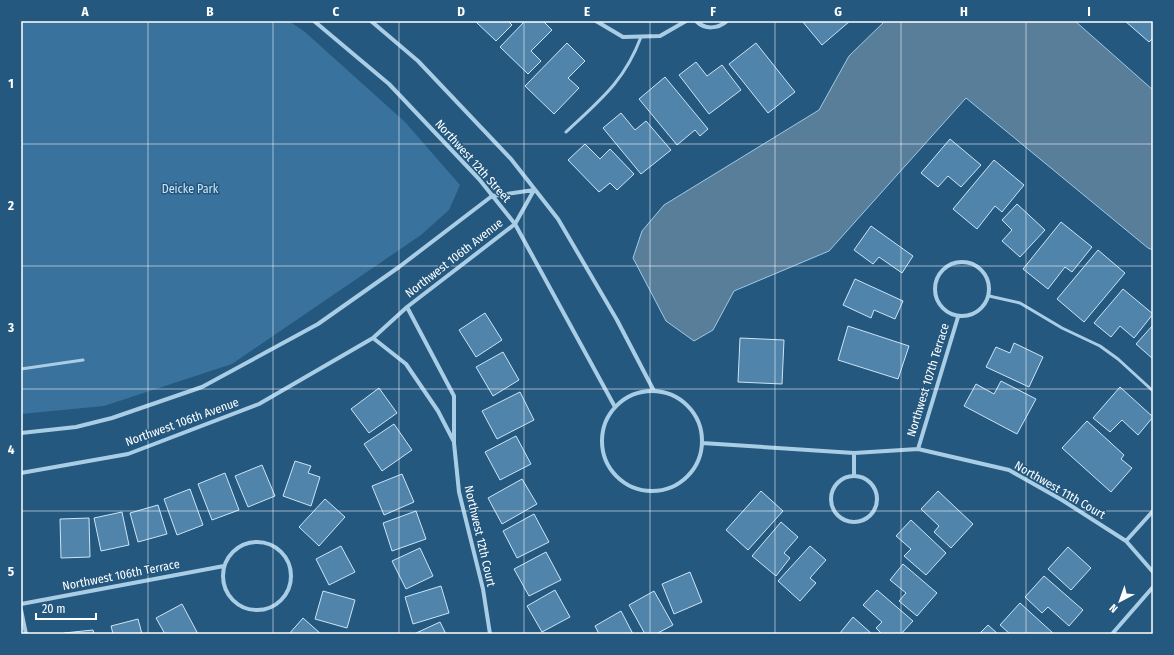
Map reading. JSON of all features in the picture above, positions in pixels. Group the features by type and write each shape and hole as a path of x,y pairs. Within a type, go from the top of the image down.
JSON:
{"street":[{"name":"Northwest 12th Street","path":"314,21 389,84 479,179 515,224 614,407"},
{"path":"371,21 418,61 511,159 558,219 617,320 654,391"},
{"path":"596,21 623,37 660,36 686,21"},
{"path":"696,21 704,27 712,28 727,21"},
{"path":"21,433 76,427 112,418 202,387 318,324 399,266 492,196 534,190"},
{"name":"Northwest 106th Avenue","path":"21,472 128,454 252,407 373,338 407,307 515,224 534,190"},
{"name":"Northwest 107th Terrace","path":"958,262 972,264 982,271 988,283 989,296 982,308 972,315 958,317 946,312 937,302 934,289 937,276 946,266 958,262"},
{"name":"Northwest 12th Court","path":"407,307 454,396 454,442 459,492 483,589 490,634"},
{"name":"Northwest 107th Terrace","path":"918,449 958,317"},
{"name":"Northwest 12th Court","path":"373,338 406,364 438,411 454,442"},
{"path":"654,391 669,394 683,402 694,413 700,427 702,443 699,458 689,475 673,487 654,491 635,488 618,478 606,462 601,443 604,424 614,407 626,398 639,392 654,391"},
{"name":"Northwest 11th Court","path":"702,443 854,453 918,449 1009,470 1062,500 1126,541 1153,572"},
{"path":"854,453 854,476"},
{"path":"854,476 867,481 876,492 877,499 872,513 867,518 854,522 845,521 838,516 831,503 834,487 846,477 854,476"},
{"path":"1126,541 1153,511"},
{"path":"254,542 267,543 279,550 287,560 291,573 290,586 284,598 273,606 260,610 247,609 235,602 227,592 223,579 224,566 231,554 241,546 254,542"},
{"name":"Northwest 106th Terrace","path":"21,604 224,566"},
{"path":"1112,634 1153,587"},
{"path":"21,610 26,634"}],"lane":[{"path":"566,132 617,83 634,55 641,37"},
{"path":"989,296 1020,303 1062,328 1100,346 1118,359 1153,391"},
{"path":"21,369 83,360"}],"green space":[{"name":"Deicke Park","path":"21,21 289,21 305,32 405,122 460,185 449,210 421,235 232,364 104,406 21,414"}],"shaded area":[{"path":"885,21 1075,21 1153,90 1153,250 1148,248 966,98 829,251 734,291 713,330 694,341 666,321 633,258 642,231 664,205 819,110 849,56"}],"building":[{"path":"475,21 508,21 512,25 496,41"},
{"path":"525,21 543,21 552,30 531,51 541,61 528,74 500,47"},
{"path":"802,21 850,21 822,45"},
{"path":"1125,21 1153,21 1153,38 1149,42"},
{"path":"567,43 585,61 568,78 579,88 554,114 525,86"},
{"path":"756,43 795,92 768,113 729,64"},
{"path":"696,62 707,76 722,65 741,90 709,114 679,75"},
{"path":"665,77 708,129 700,136 695,130 677,145 639,99"},
{"path":"621,113 635,130 646,121 671,150 641,174 603,128"},
{"path":"950,139 981,165 961,187 948,176 938,187 921,173"},
{"path":"585,144 600,159 610,149 634,174 617,190 610,183 599,192 568,160"},
{"path":"994,160 1024,185 1002,212 995,206 977,229 953,209"},
{"path":"1017,204 1045,230 1020,257 1002,241 1012,230 1002,220"},
{"path":"1061,222 1092,247 1072,272 1065,267 1048,289 1023,269"},
{"path":"871,226 913,256 902,273 879,257 873,264 854,250"},
{"path":"1098,250 1125,273 1084,322 1057,299"},
{"path":"855,279 903,301 895,319 874,310 871,318 843,305"},
{"path":"1123,289 1153,314 1134,338 1120,326 1111,337 1094,323"},
{"path":"485,313 502,340 476,357 459,330"},
{"path":"1153,325 1153,359 1136,344"},
{"path":"848,326 909,346 898,379 838,360"},
{"path":"740,338 784,340 782,384 738,382"},
{"path":"1014,343 1043,357 1029,387 986,367 996,347 1010,353"},
{"path":"503,352 519,380 493,396 476,367"},
{"path":"1001,381 1036,399 1017,434 964,406 976,384 994,394"},
{"path":"1120,387 1153,417 1138,435 1122,420 1110,432 1093,418"},
{"path":"379,388 397,413 369,433 351,409"},
{"path":"520,392 534,420 497,439 482,411"},
{"path":"1087,421 1124,455 1121,459 1132,468 1111,492 1062,448"},
{"path":"394,424 412,450 382,471 364,444"},
{"path":"516,436 531,464 500,480 485,452"},
{"path":"295,461 311,466 308,473 320,477 311,506 283,496"},
{"path":"262,465 275,496 248,507 235,476"},
{"path":"225,473 239,510 212,520 198,484"},
{"path":"402,474 414,502 384,515 372,486"},
{"path":"522,479 537,504 502,524 488,498"},
{"path":"190,489 203,525 177,535 164,499"},
{"path":"761,491 783,511 748,550 726,530"},
{"path":"938,491 973,524 951,548 934,532 939,526 921,509"},
{"path":"325,499 345,517 319,546 299,527"},
{"path":"158,505 167,534 138,542 130,513"},
{"path":"416,511 426,539 392,551 383,523"},
{"path":"122,512 129,545 101,551 94,518"},
{"path":"534,514 549,542 517,558 503,531"},
{"path":"89,518 90,557 61,558 60,519"},
{"path":"911,520 946,553 926,575 904,556 911,549 896,536"},
{"path":"781,522 798,537 784,553 790,558 776,576 752,556"},
{"path":"341,546 355,572 329,585 316,559"},
{"path":"810,546 826,560 810,578 816,583 800,601 778,581"},
{"path":"1068,547 1091,568 1071,590 1048,569"},
{"path":"420,548 433,576 406,589 392,561"},
{"path":"546,552 561,580 529,596 514,569"},
{"path":"903,564 937,593 917,616 899,601 906,593 890,580"},
{"path":"690,572 702,602 674,614 662,584"},
{"path":"1044,576 1083,610 1069,626 1048,607 1042,613 1025,597"},
{"path":"441,586 449,613 413,624 405,597"},
{"path":"555,590 570,617 542,632 527,606"},
{"path":"877,590 913,621 901,634 882,634 876,628 882,622 863,605"},
{"path":"323,591 355,600 347,628 315,619"},
{"path":"654,591 673,625 656,634 645,634 629,605"},
{"path":"1020,603 1054,634 1010,634 1000,625"},
{"path":"182,604 198,634 165,634 156,618"},
{"path":"621,611 633,634 599,634 595,626"},
{"path":"853,617 872,634 841,634 840,633"},
{"path":"303,618 321,634 289,634"},
{"path":"138,619 142,634 113,634 111,626"},
{"path":"440,622 446,634 414,634"},
{"path":"988,625 998,634 979,634"},
{"path":"93,630 94,634 64,634 64,633"}]}
